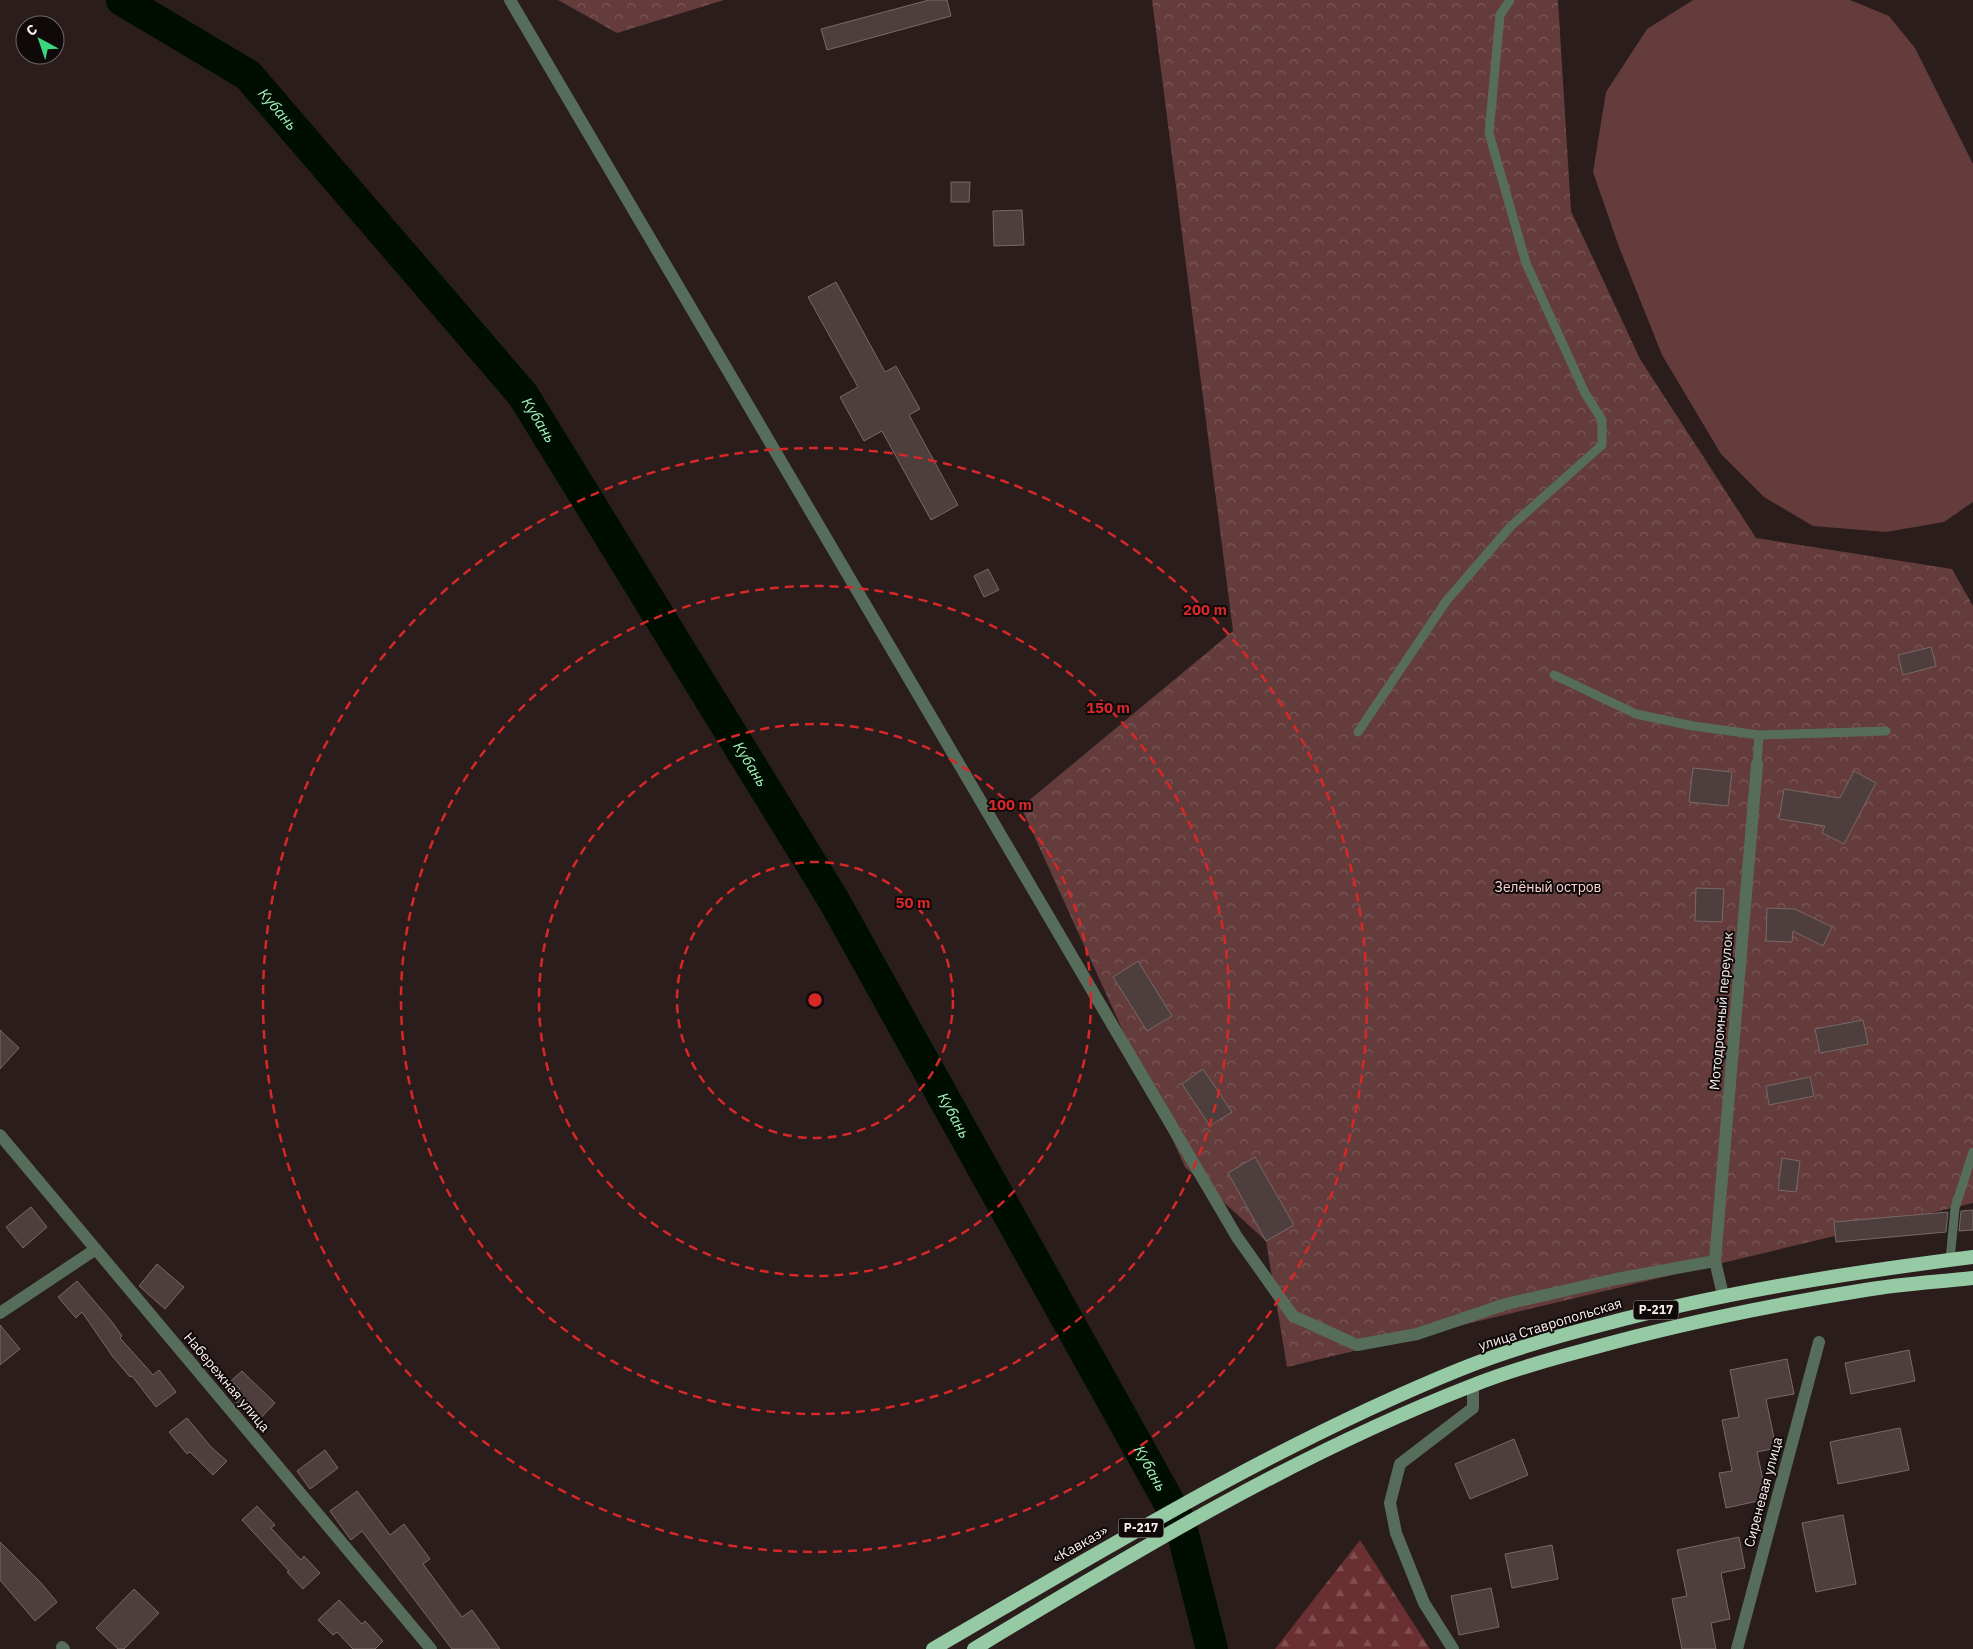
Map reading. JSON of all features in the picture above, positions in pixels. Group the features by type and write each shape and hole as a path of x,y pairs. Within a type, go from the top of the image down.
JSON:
{"highway":[{"name":"улица Ставропольская","path":"1352,1416 1464,1368 1563,1335 1654,1311 1723,1295 1863,1271 1973,1258"},
{"name":"Р-217","path":"974,1649 1063,1595 1189,1523 1358,1433 1473,1385 1561,1356 1640,1334 1731,1313 1868,1290 1973,1278"},
{"name":"«Кавказ»","path":"933,1649 1127,1536 1272,1456 1352,1416"}],"street":[{"path":"510,0 1237,1237 1293,1316 1358,1345 1417,1334 1506,1304 1616,1279 1715,1261"},
{"name":"Мотодромный переулок","path":"1723,1295 1715,1261 1757,764"},
{"name":"Набережная улица","path":"0,1135 431,1649"},
{"path":"0,1313 96,1249"},
{"name":"Сиреневая улица","path":"1737,1649 1819,1342"},
{"path":"1453,1649 1424,1603 1396,1533 1390,1502 1400,1464 1473,1408 1473,1385"}],"lane":[{"path":"1358,732 1453,593 1511,526 1602,445 1602,420 1585,393 1526,263 1489,133 1500,15 1510,0"},
{"path":"1554,675 1636,714 1693,726 1759,735 1886,731"},
{"path":"1757,764 1759,735"},
{"path":"1950,1260 1955,1208 1973,1152"}],"green space":[{"path":"558,0 724,0 617,33"},
{"name":"Зелёный остров","path":"1152,0 1558,0 1571,211 1640,359 1756,538 1952,569 1973,606 1973,1203 1287,1367 1266,1241 1185,1167 1021,807 1233,631"},
{"path":"1693,0 1850,0 1889,16 1915,48 1973,164 1973,502 1944,522 1886,532 1813,526 1764,497 1721,454 1662,355 1619,247 1593,172 1606,92 1647,29"},
{"path":"1360,1540 1430,1649 1275,1649"}],"building":[{"path":"929,0 947,0 951,16 827,50 821,29"},
{"path":"951,182 970,182 969,202 951,202"},
{"path":"1022,210 1024,245 994,246 993,211"},
{"path":"836,282 885,372 896,366 920,409 909,415 958,505 931,520 882,431 864,441 840,397 858,387 808,297"},
{"path":"988,569 999,590 984,597 974,576"},
{"path":"1931,647 1936,666 1903,675 1898,655"},
{"path":"1693,768 1732,772 1728,806 1689,802"},
{"path":"1854,771 1876,783 1844,844 1822,833 1825,826 1779,819 1784,789 1840,798"},
{"path":"1696,888 1724,889 1722,922 1695,921"},
{"path":"1767,908 1795,909 1832,927 1823,946 1793,931 1792,942 1766,941"},
{"path":"1138,961 1172,1016 1147,1031 1113,977"},
{"path":"1863,1020 1868,1044 1820,1053 1815,1029"},
{"path":"0,1030 19,1048 0,1069"},
{"path":"1203,1069 1232,1112 1210,1126 1182,1084"},
{"path":"1810,1077 1814,1096 1769,1105 1766,1086"},
{"path":"1255,1157 1294,1225 1266,1241 1228,1173"},
{"path":"1782,1158 1800,1161 1796,1192 1778,1190"},
{"path":"31,1207 47,1227 23,1248 6,1227"},
{"path":"1973,1210 1973,1230 1959,1231 1961,1211"},
{"path":"1948,1212 1946,1232 1836,1242 1834,1222"},
{"path":"157,1264 184,1287 165,1309 139,1286"},
{"path":"77,1281 112,1322 122,1336 120,1338 153,1375 159,1370 176,1392 156,1407 132,1376 130,1377 113,1357 82,1312 76,1318 58,1297"},
{"path":"0,1325 20,1349 0,1365"},
{"path":"1909,1350 1915,1381 1851,1394 1845,1363"},
{"path":"1787,1359 1794,1394 1766,1399 1776,1448 1757,1452 1767,1499 1726,1508 1719,1473 1732,1471 1722,1420 1739,1417 1730,1370"},
{"path":"242,1371 275,1403 256,1423 232,1398 240,1389 231,1381"},
{"path":"187,1418 211,1447 227,1461 213,1475 190,1452 187,1454 169,1432"},
{"path":"1900,1428 1909,1470 1838,1484 1830,1442"},
{"path":"1514,1439 1528,1475 1470,1499 1455,1464"},
{"path":"325,1450 338,1468 310,1489 297,1471"},
{"path":"357,1491 390,1535 404,1524 430,1559 423,1564 462,1617 472,1610 500,1649 452,1649 362,1531 351,1540 330,1511"},
{"path":"257,1506 275,1525 271,1528 301,1560 304,1556 320,1573 303,1589 242,1520"},
{"path":"1843,1515 1856,1584 1816,1592 1802,1523"},
{"path":"1739,1537 1745,1568 1721,1573 1730,1619 1711,1623 1716,1649 1682,1649 1672,1599 1687,1596 1677,1550"},
{"path":"0,1542 57,1602 35,1621 0,1580"},
{"path":"1552,1545 1558,1579 1512,1588 1505,1554"},
{"path":"1491,1588 1499,1627 1459,1635 1451,1596"},
{"path":"134,1589 159,1613 124,1649 118,1649 96,1628"},
{"path":"339,1600 362,1624 365,1621 383,1641 375,1649 353,1649 337,1632 333,1635 318,1620"}],"waterway":[{"name":"Кубань","path":"122,0 248,75 523,395 833,899 1180,1522 1212,1649"}]}
